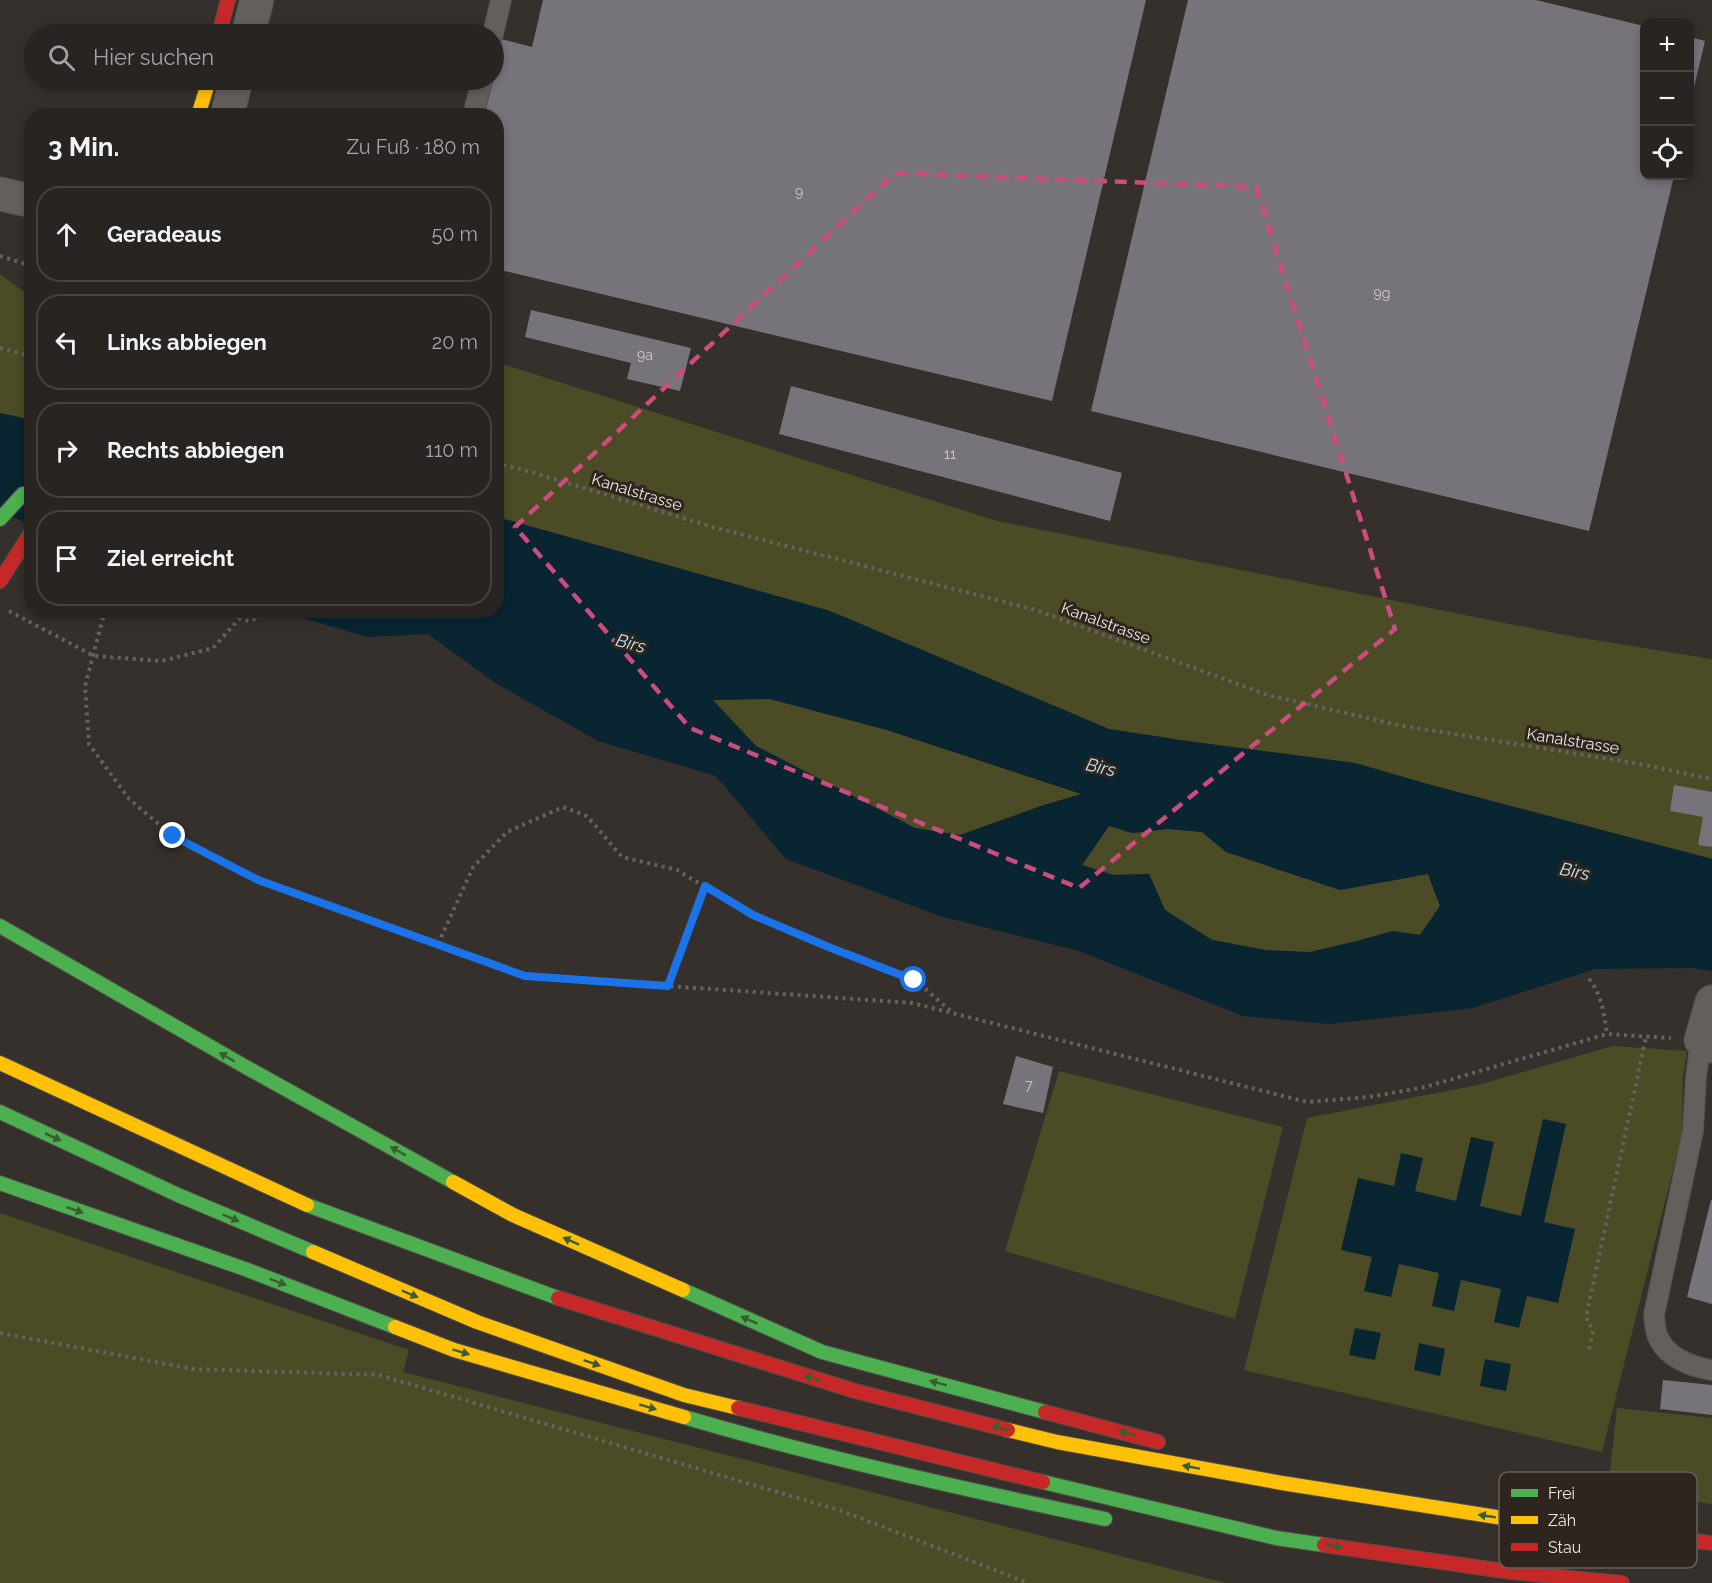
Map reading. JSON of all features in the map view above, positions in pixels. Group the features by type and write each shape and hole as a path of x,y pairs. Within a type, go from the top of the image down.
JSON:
{"main road":[{"path":"222,24 228,0"},
{"path":"200,108 206,90"},
{"path":"0,519 23,494"},
{"path":"0,531 23,494"},
{"path":"0,581 24,544"},
{"path":"0,926 244,1066 482,1198 566,1239 822,1352 1166,1444"},
{"path":"0,1063 318,1210 578,1305 855,1391 1057,1442 1282,1484 1499,1518"},
{"path":"0,1112 178,1195 477,1322 684,1395 1276,1538 1511,1572 1622,1583"},
{"path":"0,1183 244,1269 454,1350 724,1429 963,1489 1114,1521"},
{"path":"1187,1451 1282,1484"},
{"path":"1219,1537 1276,1538"},
{"path":"1697,1541 1712,1543"}],"street":[{"path":"251,24 257,0"},
{"path":"228,108 233,90"},
{"path":"0,194 24,199"},
{"path":"1706,1043 1712,1002"}],"lane":[{"path":"495,24 501,0"},
{"path":"475,108 480,90"},
{"path":"1706,1043 1696,1077 1693,1131 1654,1315 1658,1339 1674,1357 1712,1370"}],"path":[{"path":"0,256 24,264"},
{"path":"0,348 24,354"},
{"name":"Kanalstrasse","path":"504,465 716,528 1036,610 1268,695 1398,725 1634,763 1712,780"},
{"path":"6,610 94,656 162,661 213,648 239,619 250,621 258,618"},
{"path":"104,618 85,686 89,744 129,799 173,836 258,880 525,976 912,1004 1307,1102 1369,1097 1425,1087 1607,1034 1706,1043"},
{"path":"438,944 473,867 507,832 563,807 587,816 622,857 677,870 753,915 914,980 953,1014"},
{"path":"668,986 705,886"},
{"path":"1589,979 1600,998 1607,1034"},
{"path":"1589,1349 1593,1331 1586,1317 1646,1037"},
{"path":"0,1333 193,1369 379,1375 842,1511 1028,1583"},
{"path":"1005,1583 1007,1575"}],"highlighted area":[{"path":"895,173 1256,187 1395,629 1079,888 690,728 515,527"}],"shaded area":[{"path":"0,274 24,292 24,418 0,413"},
{"path":"504,365 997,521 1575,637 1712,659 1712,859 1355,763 1109,729 830,611 504,519"},
{"path":"770,699 887,730 1082,794 960,835 915,828 756,746 712,700"},
{"path":"1109,826 1132,833 1168,829 1202,832 1226,852 1340,890 1428,874 1440,906 1420,935 1393,931 1309,953 1266,950 1212,940 1165,910 1149,874 1113,875 1082,865"},
{"path":"1613,1046 1687,1051 1683,1076 1682,1134 1602,1452 1244,1370 1307,1118 1478,1085"},
{"path":"1059,1071 1283,1127 1235,1319 1005,1251"},
{"path":"0,1213 409,1350 403,1372 1226,1583 0,1583"},
{"path":"1617,1408 1712,1418 1712,1504 1697,1502 1697,1472 1610,1472"}],"water":[{"path":"0,413 24,418 24,522 0,513"},
{"name":"Birs","path":"504,519 830,611 1109,729 1355,763 1712,859 1712,971 1693,968 1595,969 1473,1008 1329,1024 1243,1016 1079,951 940,916 786,859 716,776 598,741 497,684 428,634 367,637 303,618 504,618","holes":["770,699 887,730 1081,794 960,835 915,828 756,746 713,700","1109,826 1132,833 1168,829 1202,832 1226,852 1340,890 1428,874 1440,906 1420,935 1393,931 1309,952 1265,950 1212,940 1165,910 1149,874 1113,875 1082,865"]},
{"path":"1543,1119 1566,1124 1544,1222 1575,1229 1558,1303 1527,1296 1519,1328 1494,1322 1501,1289 1461,1280 1454,1311 1432,1306 1439,1273 1399,1264 1391,1297 1364,1291 1372,1257 1341,1250 1358,1178 1394,1186 1401,1153 1423,1158 1415,1191 1456,1201 1471,1137 1494,1142 1480,1206 1521,1216"},
{"path":"1355,1328 1381,1333 1375,1360 1349,1355"},
{"path":"1419,1343 1445,1349 1440,1376 1414,1370"},
{"path":"1485,1359 1511,1364 1506,1391 1480,1386"}],"building":[{"path":"543,0 1146,0 1052,401 504,271 504,108 485,108 490,90 504,90 504,40 532,47"},
{"path":"1188,0 1536,0 1640,25 1640,180 1673,180 1589,531 1091,411"},
{"path":"1694,38 1705,41 1694,87"},
{"path":"531,310 691,348 680,391 627,379 631,363 525,337"},
{"path":"791,386 1122,473 1110,521 779,434"},
{"path":"1674,785 1712,792 1712,847 1698,845 1703,817 1670,811"},
{"path":"1016,1056 1053,1067 1043,1113 1003,1104"},
{"path":"1712,1200 1712,1304 1687,1297"},
{"path":"1663,1380 1712,1385 1712,1415 1660,1409"}],"traffic: fast":[{"path":"0,519 23,494"},
{"path":"0,926 244,1066 453,1182"},
{"path":"0,1112 178,1195 313,1252"},
{"path":"0,1183 245,1269 395,1327"},
{"path":"307,1205 558,1298"},
{"path":"683,1290 822,1352 1045,1412"},
{"path":"684,1417 841,1459 1105,1519"},
{"path":"1043,1482 1276,1538 1324,1545"}],"traffic: slow":[{"path":"200,108 206,90"},
{"path":"0,1063 307,1205"},
{"path":"453,1182 513,1215 683,1290"},
{"path":"313,1252 477,1322 684,1395 738,1408"},
{"path":"395,1327 454,1350 684,1417"},
{"path":"1008,1430 1057,1442 1282,1483 1499,1517"}],"traffic: jam":[{"path":"222,24 228,0"},
{"path":"0,581 24,544"},
{"path":"558,1298 855,1391 1008,1430"},
{"path":"738,1408 1043,1482"},
{"path":"1045,1412 1158,1442"},
{"path":"1697,1541 1712,1543"},
{"path":"1324,1545 1511,1572 1622,1583"}],"route":[{"path":"173,836 258,880 525,976 668,986 705,886 753,915 914,980"}]}
